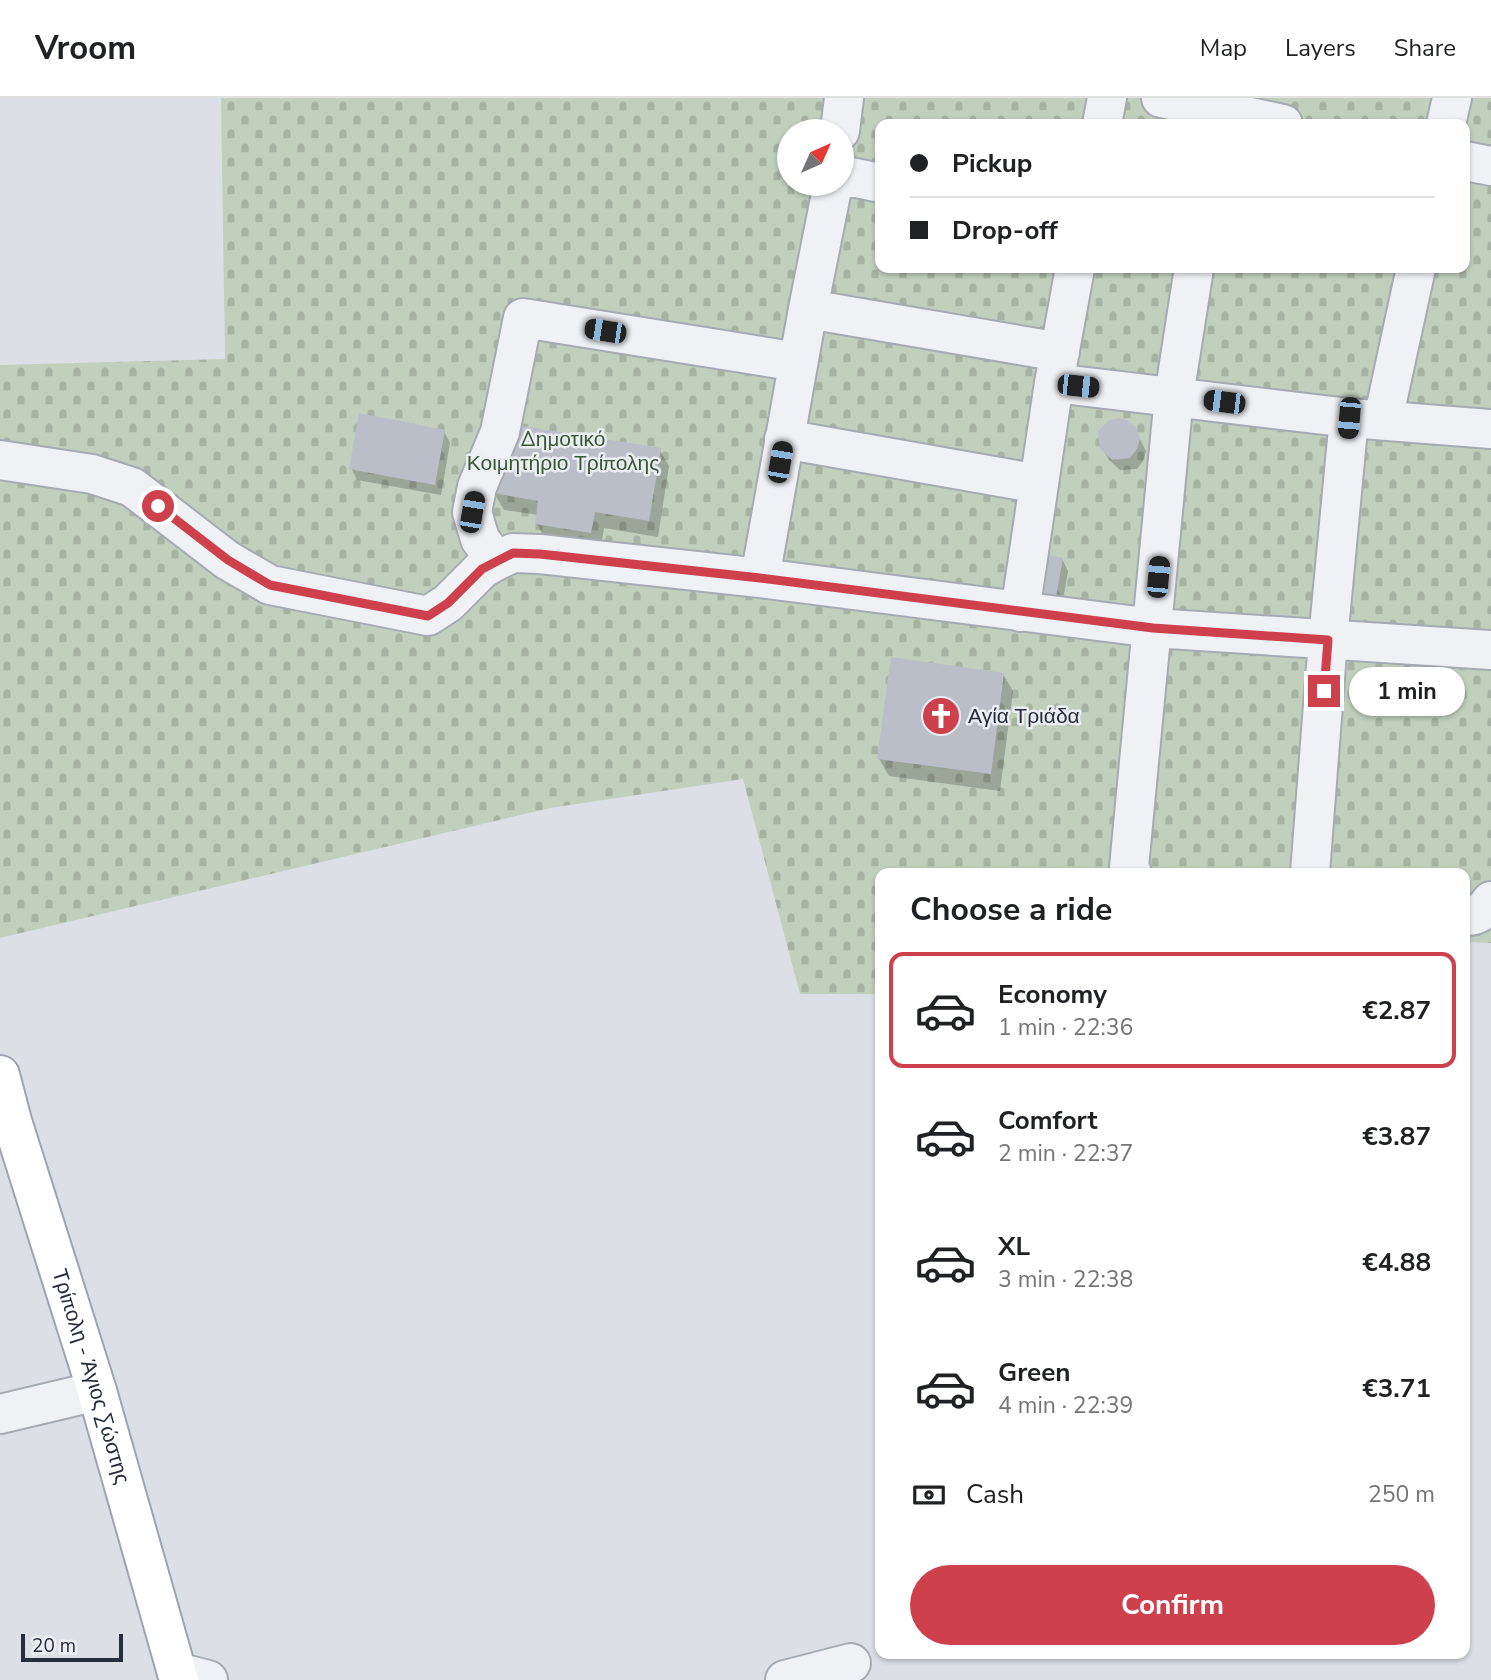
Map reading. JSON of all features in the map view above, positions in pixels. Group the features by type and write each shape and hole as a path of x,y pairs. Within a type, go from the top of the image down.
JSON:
{"main road":[{"name":"Τρίπολη - Άγιος Σώστης","path":"0,1075 12,1121 188,1677"}],"lane":[{"path":"842,119 845,98"},
{"path":"1103,119 1107,98"},
{"path":"1161,98 1260,119"},
{"path":"1448,119 1452,98"},
{"path":"1470,163 1491,166"},
{"path":"854,178 875,182"},
{"path":"760,578 831,196"},
{"path":"1020,612 1074,273"},
{"path":"1130,868 1174,396 1193,273"},
{"path":"1310,868 1328,640 1366,419 1414,273"},
{"path":"808,309 1174,396 1366,419 1491,429"},
{"path":"496,561 480,539 472,512 477,486 500,432 523,318 798,362"},
{"path":"784,439 1040,484"},
{"path":"0,460 92,474 132,487 228,560 270,585 428,616 448,603 482,569 513,553 760,578 1153,628 1491,650"},
{"path":"1470,916 1485,909 1491,901"},
{"path":"0,1414 97,1391"},
{"path":"785,1680 851,1663"}],"green space":[{"name":"Δημοτικό Κοιμητήριο Τρίπολης","path":"221,98 1491,98 1491,943 1470,942 1470,868 875,868 875,994 800,994 743,779 550,808 0,938 0,365 225,359"}],"building":[{"path":"359,413 445,430 435,485 349,469"},
{"path":"1119,418 1136,427 1140,439 1130,458 1112,460 1100,448 1098,431 1109,420"},
{"path":"504,423 661,448 649,521 595,512 591,533 535,524 538,501 493,493"},
{"path":"1036,553 1063,558 1054,608 1027,603"},
{"name":"Αγία Τριάδα","path":"891,657 1004,673 991,774 877,759"}],"place":[{"name":"Αγία Τριάδα","path":"941,716"}],"route":[{"path":"158,506 228,560 270,585 428,616 448,603 482,569 496,561 513,553 540,554 760,578 1153,628 1328,640 1324,691"}]}
